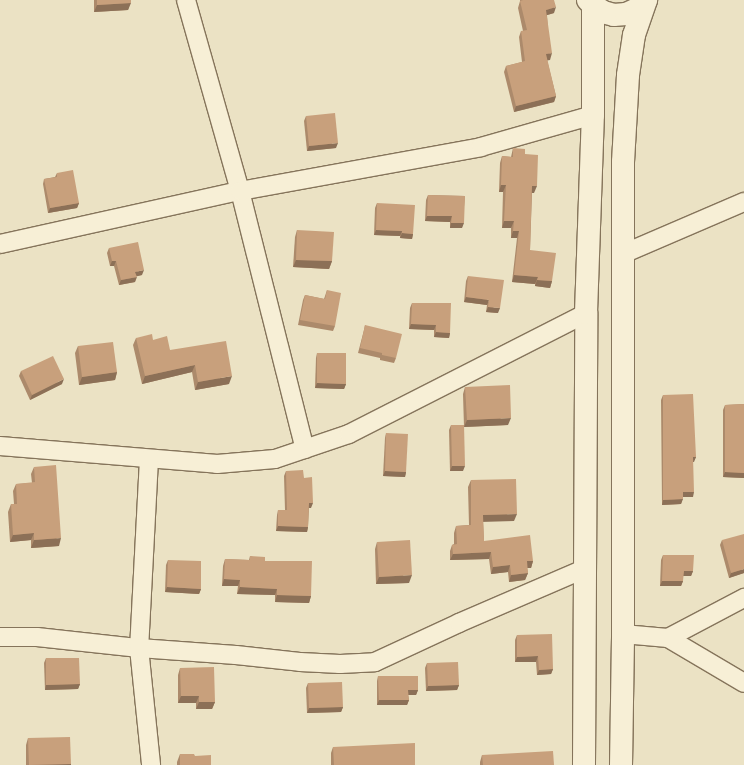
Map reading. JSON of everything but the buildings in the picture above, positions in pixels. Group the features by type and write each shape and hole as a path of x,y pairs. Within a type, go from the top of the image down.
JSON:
{"street":[{"path":"186,0 240,191 305,449"},
{"path":"591,3 603,12 614,15 626,14 637,9 646,0"},
{"path":"621,765 623,634 623,162 628,75 634,35 646,0"},
{"path":"584,765 586,313 593,115 591,3"},
{"path":"0,244 240,191 481,147 593,115"},
{"path":"623,254 744,202"},
{"path":"0,446 217,464 275,459 349,434 586,313"},
{"path":"149,459 139,648 151,765"},
{"path":"0,637 37,636 139,648 236,655 300,662 340,664 375,662 459,623 584,569"},
{"path":"668,638 744,598"},
{"path":"623,634 668,638 744,684"}]}
